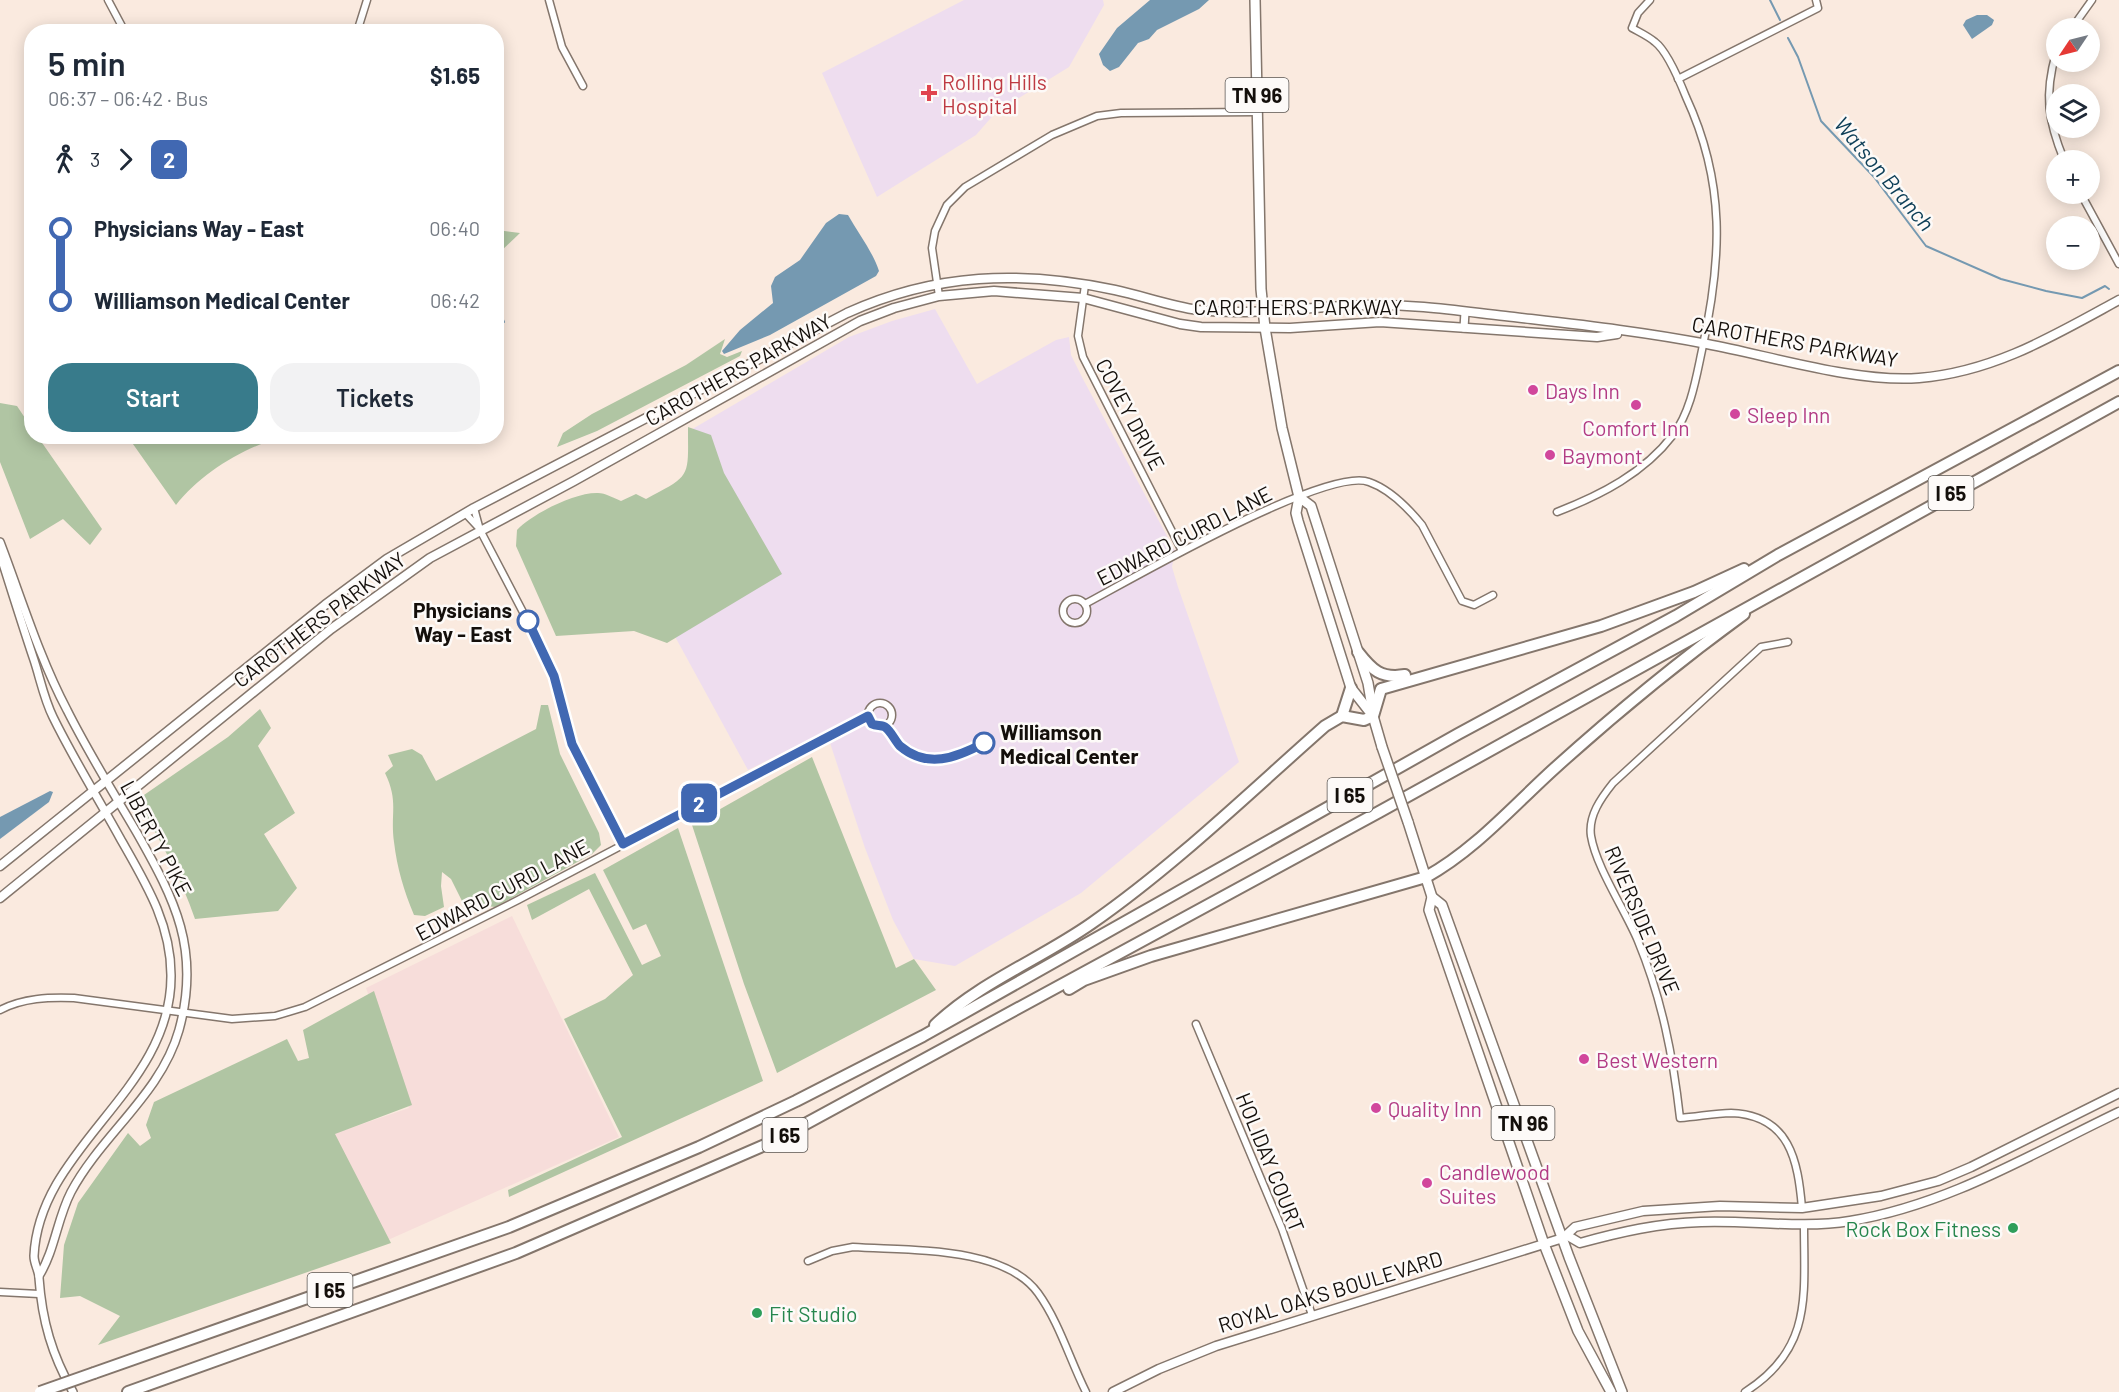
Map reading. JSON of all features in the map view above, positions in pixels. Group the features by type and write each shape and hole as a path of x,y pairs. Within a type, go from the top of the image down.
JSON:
{"highway":[{"name":"I 65","path":"40,1392 508,1227 699,1147 796,1101 923,1036 1438,746 1676,616 1778,555 2119,371"},
{"name":"I 65","path":"128,1392 516,1253 774,1141 963,1040 2119,402"},
{"path":"923,1036 956,1005 1054,948 1141,886 1325,726 1342,716 1364,720 1373,716 1381,689 1601,626 1694,592 1778,555"},
{"path":"963,1040 1036,1007 1084,980 1151,956 1426,877 1451,863 1557,766 1681,660 1784,585"},
{"path":"1358,652 1372,670 1382,676 1420,676"},
{"path":"1342,716 1351,688"}],"main road":[{"name":"TN 96","path":"1255,0 1262,310 1282,428 1299,497 1311,506 1368,683 1373,716 1382,747 1432,897 1429,910 1544,1244 1578,1331 1611,1392"},
{"name":"CAROTHERS PARKWAY","path":"0,866 353,583 465,513 847,313 895,293 936,282 1004,278 1085,285 1197,309 1262,310 1396,305 1630,332 1703,343 1875,377 1917,378 1977,368 2023,352 2119,300"},
{"name":"CAROTHERS PARKWAY","path":"0,897 340,622 430,558 574,481 860,321 894,308 939,296 994,291 1083,298 1180,324 1265,328 1380,322 1597,337 1630,332"},
{"path":"1299,497 1296,513 1298,521 1351,688 1373,716"},
{"name":"TN 96","path":"1432,897 1442,905 1622,1392"},
{"path":"2119,1093 1938,1181 1879,1197 1802,1208 1720,1206 1643,1211 1575,1227 1565,1237 1580,1243 1648,1227 1701,1222 1804,1226 1850,1221 1924,1203 1977,1183 2119,1112"},
{"path":"1802,1208 1804,1226"},
{"name":"ROYAL OAKS BOULEVARD","path":"1113,1392 1159,1369 1216,1346 1565,1237"}],"street":[{"path":"108,0 121,24"},
{"path":"360,24 367,0"},
{"path":"549,0 562,47 583,86"},
{"path":"1557,512 1607,491 1635,471 1673,435 1693,392 1703,343 1716,258 1718,209 1713,170 1678,79 1657,43 1632,28 1638,13 1650,0"},
{"path":"1678,79 1818,8 1816,0"},
{"path":"2079,18 2092,0"},
{"path":"2051,72 2049,81 2050,127 2060,150"},
{"path":"939,296 932,249 934,232 947,206 965,187 1052,135 1097,116 1121,113 1257,112"},
{"path":"2086,204 2119,264"},
{"name":"COVEY DRIVE","path":"1085,285 1078,336 1083,357 1182,551"},
{"path":"1464,328 1465,312"},
{"name":"EDWARD CURD LANE","path":"1085,604 1182,551 1299,497 1343,482 1368,482 1395,499 1422,525 1462,601 1474,604 1493,595"},
{"path":"474,508 480,530 547,658 572,744 623,844"},
{"path":"465,513 480,530"},
{"name":"LIBERTY PIKE","path":"0,542 56,688 163,880 179,918 186,954 183,1013 178,1033 160,1073 72,1191 61,1213 48,1260 39,1276"},
{"name":"LIBERTY PIKE","path":"0,554 51,714 160,911 170,956 171,976 167,1009 152,1052 140,1074 61,1177 48,1201 37,1236 34,1259 39,1276 39,1294 48,1340 58,1366 73,1392"},
{"name":"RIVERSIDE DRIVE","path":"1788,642 1761,647 1613,783 1597,806 1591,834 1594,848 1628,916 1660,1000 1673,1060 1680,1118 1730,1113 1749,1115 1777,1130 1788,1142 1797,1163 1802,1208"},
{"name":"EDWARD CURD LANE","path":"0,1010 28,1000 50,997 167,1009 232,1019 275,1016 305,1007 868,716"},
{"name":"HOLIDAY COURT","path":"1196,1024 1278,1219 1312,1315"},
{"path":"110,1112 123,1122"},
{"path":"1745,1392 1768,1376 1785,1355 1799,1324 1805,1291 1804,1226"},
{"path":"808,1261 832,1251 853,1247 987,1260 1019,1274 1038,1293 1086,1392"},
{"path":"0,1292 39,1294"}],"shaded area":[{"name":"Rolling Hills Hospital","path":"964,0 1103,0 1104,5 1069,67 996,112 976,135 877,197 822,73"},
{"name":"Williamson Medical Center","path":"935,309 977,384 1056,340 1069,337 1071,355 1175,551 1172,567 1178,587 1239,762 1081,893 955,966 914,959 893,920 865,848 826,731 748,770 672,631 769,578 689,431 849,337 892,321"},
{"path":"512,916 619,1137 388,1240 333,1134 409,1108 366,988"}],"green space":[{"path":"504,231 520,233 504,248"},
{"path":"725,339 720,354 727,357 742,351 740,356 597,431 557,447 563,433 592,414 686,365"},
{"path":"0,403 17,406 24,416 24,444 43,444 102,529 90,545 63,519 30,539 0,462"},
{"path":"688,427 711,435 724,473 782,574 667,643 634,631 556,636 516,546 517,530 543,511 578,496 601,493 621,501 636,494 646,499 672,485 680,479 687,466"},
{"path":"133,444 262,444 216,468 176,505"},
{"path":"541,705 548,705 560,754 599,833 601,845 592,854 495,907 463,903 451,879 442,872 444,907 425,916 414,915 401,879 395,852 392,792 385,773 393,766 388,755 412,749 422,755 436,781 536,729"},
{"path":"260,709 271,728 258,746 295,813 264,834 297,888 278,911 195,919 177,875 140,805 144,795 228,737"},
{"path":"812,757 896,968 914,959 936,990 777,1073 744,984 692,825"},
{"path":"678,828 763,1081 509,1197 508,1190 622,1137 564,1019 605,999 633,975 589,889 532,920 527,905 595,873 642,965 661,956 646,924 633,930 603,870"},
{"path":"374,991 412,1105 335,1134 391,1243 98,1345 120,1316 80,1296 60,1298 64,1245 78,1203 128,1133 140,1146 151,1138 146,1125 154,1102 287,1039 298,1061 309,1058 303,1030"}],"water":[{"path":"1150,0 1209,0 1199,9 1157,30 1149,39 1138,43 1119,67 1110,71 1103,65 1099,54 1117,28"},
{"path":"1977,15 1987,15 1994,20 1992,25 1972,39 1963,25 1966,20"},
{"path":"839,214 848,215 865,243 879,271 876,276 770,335 724,354 722,351 740,330 773,303 771,286 775,277 800,260 826,223"},
{"path":"50,791 53,792 49,802 0,839 0,817"}],"waterway":[{"name":"Watson Branch","path":"1770,0 1780,20"},
{"name":"Watson Branch","path":"1788,38 1798,57 1821,121 1874,177 1926,246 2001,279 2046,291 2082,298 2105,286 2109,289"}],"bus line":[{"name":"2","path":"528,621 554,676 572,744 623,844 868,716 872,724 885,726 900,745 915,756 931,761 948,759 984,743"}],"place":[{"name":"Rolling Hills Hospital","path":"929,93"},
{"name":"Days Inn","path":"1533,390"},
{"name":"Comfort Inn","path":"1636,405"},
{"name":"Sleep Inn","path":"1735,414"},
{"name":"Baymont","path":"1550,455"},
{"name":"Physicians Way - East","path":"528,621"},
{"name":"Williamson Medical Center","path":"984,743"},
{"name":"Best Western","path":"1584,1059"},
{"name":"Quality Inn","path":"1376,1108"},
{"name":"Candlewood Suites","path":"1427,1183"},
{"name":"Rock Box Fitness","path":"2013,1228"},
{"name":"Fit Studio","path":"757,1313"}]}
